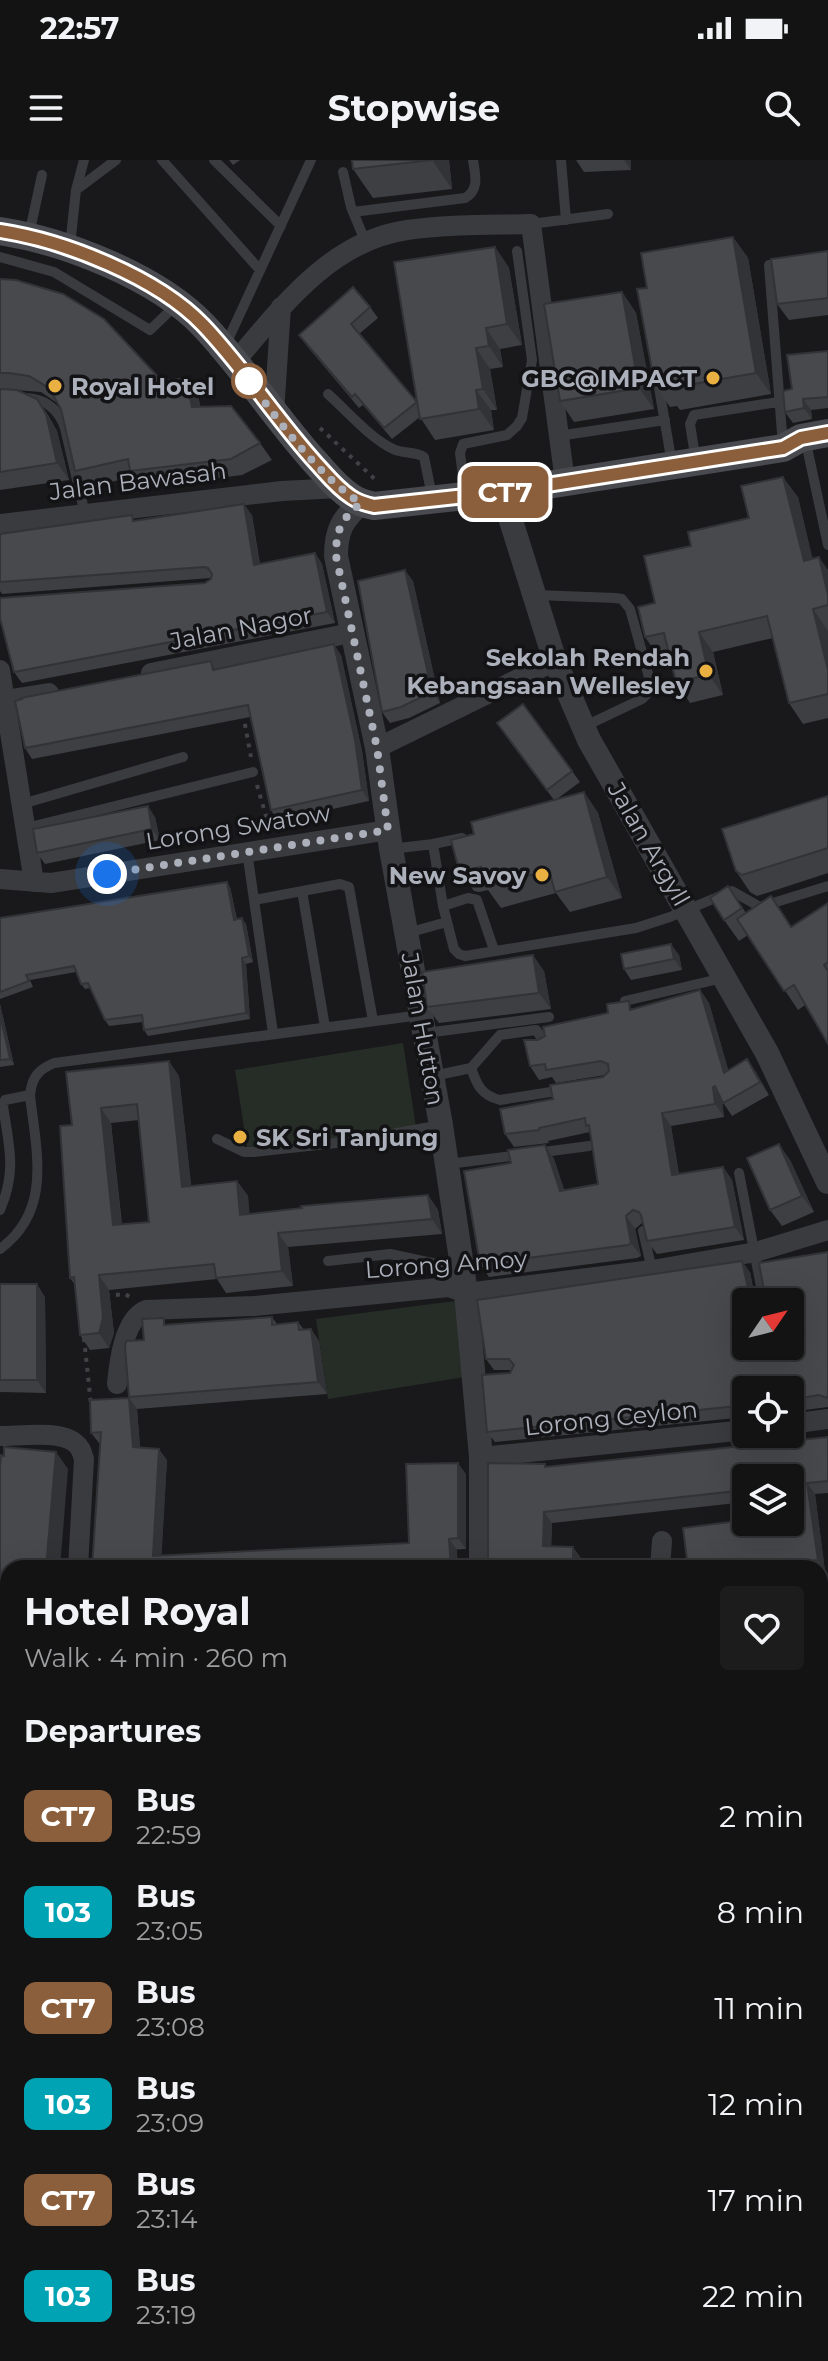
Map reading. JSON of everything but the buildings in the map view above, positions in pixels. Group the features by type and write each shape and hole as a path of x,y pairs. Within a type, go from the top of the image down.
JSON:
{"main road":[{"path":"1,250 29,235 112,265 177,303 202,324 304,450 374,506 502,492 812,445"}],"street":[{"path":"229,356 319,271 366,243 404,230 531,224 525,248 565,482"},
{"path":"274,413 281,307"},
{"path":"282,491 307,474 304,450"},
{"name":"Jalan Bawasah","path":"0,524 282,491 360,492"},
{"name":"Jalan Hutton","path":"360,492 339,525 336,556 377,748 482,1379 481,1560"},
{"name":"Jalan Argyll","path":"502,492 555,661 583,727 767,1053 828,1182"},
{"name":"Jalan Nagor","path":"127,677 351,633"},
{"path":"377,748 555,661"},
{"path":"0,670 34,882"},
{"path":"3,701 66,689"},
{"name":"Lorong Swatow","path":"0,879 51,883 247,851 390,839"},
{"name":"Lorong Amoy","path":"146,1310 254,1306 449,1287 464,1281 652,1270 756,1252 828,1230"},
{"path":"117,1384 120,1359 132,1320 146,1310"},
{"path":"804,1422 828,1419"},
{"name":"Lorong Ceylon","path":"481,1457 732,1431"},
{"path":"4,1441 64,1436 80,1448 84,1459 78,1560"},
{"path":"661,1560 662,1541"}],"lane":[{"path":"70,248 76,190 84,160"},
{"path":"76,190 116,160"},
{"path":"162,160 260,270"},
{"path":"214,160 281,226"},
{"path":"229,356 260,270 311,160"},
{"path":"353,212 465,198 475,189 473,160"},
{"path":"561,160 566,220"},
{"path":"343,172 353,212 366,243"},
{"path":"29,235 42,175"},
{"path":"531,224 608,214"},
{"path":"465,496 460,453 463,444 507,435 517,426 522,418 532,360 525,248 502,253"},
{"path":"1,250 54,272 150,330 177,303"},
{"path":"769,265 778,402 812,445 828,545"},
{"path":"656,373 665,420 684,465"},
{"path":"328,394 382,443 400,452 417,453 424,457 433,500"},
{"path":"0,398 35,398 62,420 85,514"},
{"path":"684,465 694,415 778,402"},
{"path":"558,436 665,420"},
{"path":"536,595 622,599 630,609 650,681 649,692 642,699 583,727"},
{"path":"22,804 183,757"},
{"path":"26,828 253,772"},
{"path":"390,839 433,844 473,836"},
{"path":"433,844 454,949 465,956 636,928 732,891 760,907 828,886"},
{"path":"247,851 273,1033"},
{"path":"254,900 340,884 349,887 373,1021"},
{"path":"302,891 325,1027"},
{"path":"443,906 468,898 477,900 494,950"},
{"path":"406,933 447,922"},
{"path":"625,1001 725,978"},
{"path":"0,1249 12,1240 25,1222 38,1188 31,1084 36,1074 54,1063 373,1021 422,1024 549,1017"},
{"path":"431,1076 471,1068 500,1035 506,1033 536,1030 543,1047"},
{"path":"471,1068 482,1092 500,1100 580,1087"},
{"path":"0,1210 11,1176 3,1106 5,1100 30,1095"},
{"path":"217,1139 244,1152 253,1152 354,1141 441,1125"},
{"path":"446,1164 589,1146"},
{"path":"739,1173 762,1288"},
{"path":"643,1231 652,1270"},
{"path":"328,1261 390,1254 464,1281"}],"path":[{"path":"312,421 360,492"},
{"path":"243,714 253,772 275,848"},
{"path":"97,1297 125,1294 146,1310"},
{"path":"84,1333 91,1410"}],"shaded area":[{"path":"403,1043 416,1127 248,1153 235,1070"},
{"path":"455,1301 465,1377 328,1399 316,1319"}],"bus line":[{"name":"CT7","path":"0,231 47,240 112,265 177,303 202,324 304,450 339,488 361,503 374,506 502,492 696,463 783,448 801,438 828,433"}],"place":[{"name":"GBC@IMPACT","path":"713,378"},
{"name":"Royal Hotel","path":"55,386"},
{"name":"Sekolah Rendah Kebangsaan Wellesley","path":"706,671"},
{"name":"New Savoy","path":"542,875"},
{"name":"SK Sri Tanjung","path":"240,1137"}],"route":[{"path":"107,874 388,830 377,748 336,556 339,525 361,503 339,488 304,450 249,381"}]}
